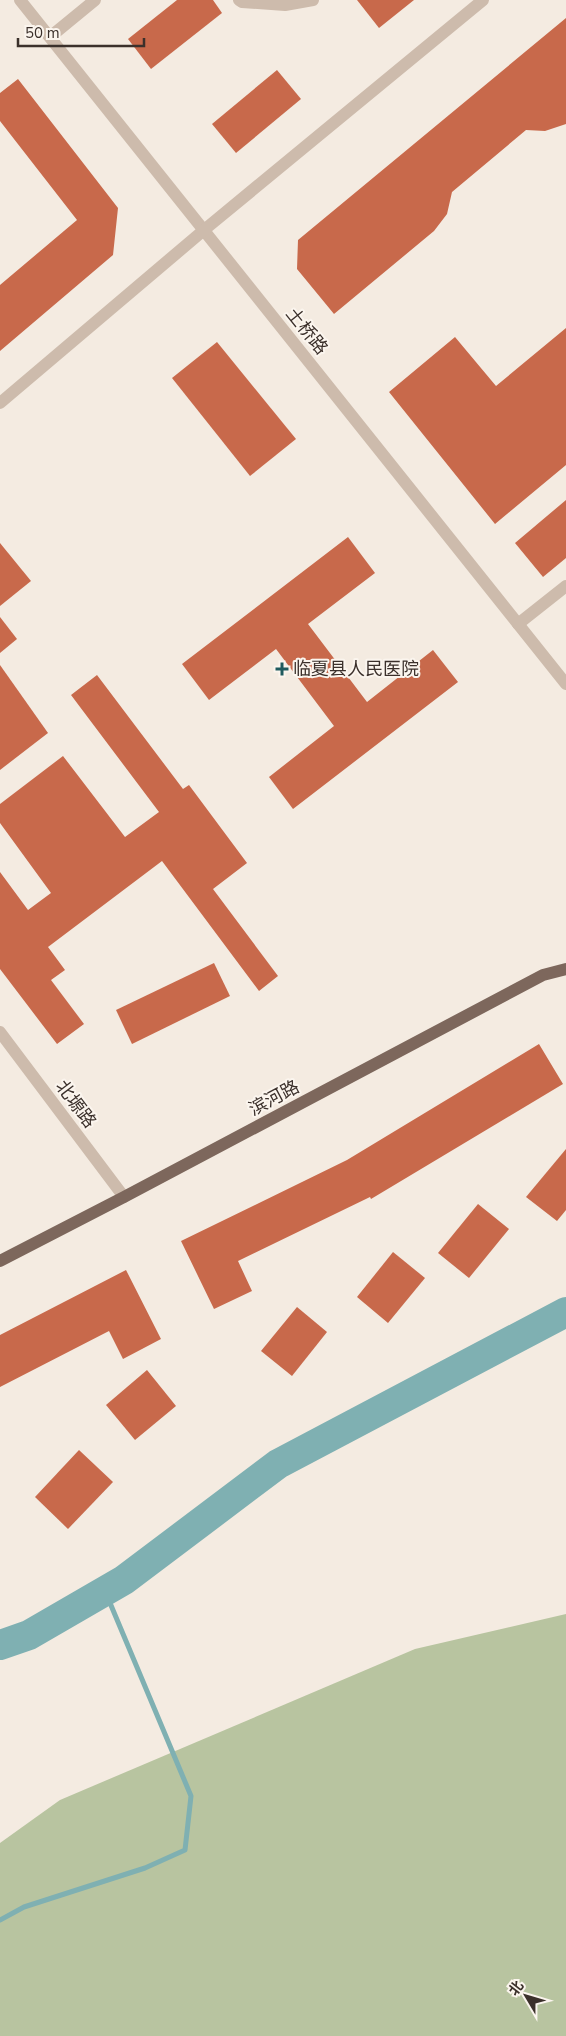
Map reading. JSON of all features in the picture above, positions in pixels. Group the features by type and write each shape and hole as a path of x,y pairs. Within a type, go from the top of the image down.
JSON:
{"main road":[{"name":"滨河路","path":"0,1261 543,975 566,969"}],"street":[{"name":"土桥路","path":"20,0 566,684"},
{"path":"50,37 95,0"},
{"path":"239,0 242,2 271,5 313,0"},
{"path":"0,403 204,230 482,0"},
{"path":"518,624 566,586"},
{"name":"北塬路","path":"0,1032 124,1197"}],"green space":[{"path":"566,1614 566,2036 0,2036 0,1843 60,1800 415,1649"}],"building":[{"path":"177,0 213,0 222,13 151,69 128,39"},
{"path":"357,0 414,0 379,28"},
{"path":"566,18 566,124 545,131 526,130 452,192 447,214 434,231 334,314 297,269 298,240"},
{"path":"277,70 301,99 236,153 212,124"},
{"path":"18,79 118,208 113,255 0,351 0,285 77,220 0,121 0,93"},
{"path":"566,328 566,465 495,524 389,392 455,337 496,386"},
{"path":"217,342 296,439 250,476 172,378"},
{"path":"566,500 566,558 543,577 515,543"},
{"path":"348,537 375,573 308,624 367,702 433,650 458,682 293,809 269,777 334,726 276,649 209,700 182,664"},
{"path":"0,543 31,581 0,606"},
{"path":"0,617 17,639 0,653"},
{"path":"0,665 48,733 0,770"},
{"path":"97,675 183,789 189,785 247,863 213,889 278,976 259,991 162,861 48,947 65,970 51,980 84,1024 57,1044 0,969 0,872 28,910 51,893 0,823 0,804 63,756 125,837 159,812 71,695"},
{"path":"214,963 230,996 132,1044 116,1010"},
{"path":"539,1044 563,1084 371,1199 370,1197 238,1261 252,1291 214,1309 181,1241 347,1160"},
{"path":"566,1149 566,1210 557,1221 526,1197"},
{"path":"478,1204 509,1229 469,1278 438,1253"},
{"path":"393,1252 425,1278 388,1323 357,1297"},
{"path":"126,1270 161,1339 123,1359 109,1331 0,1387 0,1335"},
{"path":"297,1307 327,1332 292,1376 261,1351"},
{"path":"147,1370 176,1406 135,1440 106,1405"},
{"path":"79,1450 113,1482 68,1529 35,1497"}],"waterway":[{"path":"0,1645 29,1635 124,1580 278,1464 566,1312"},
{"path":"0,1920 24,1907 145,1868 185,1850 191,1796 105,1591"}],"place":[{"name":"临夏县人民医院","path":"282,669"}]}
